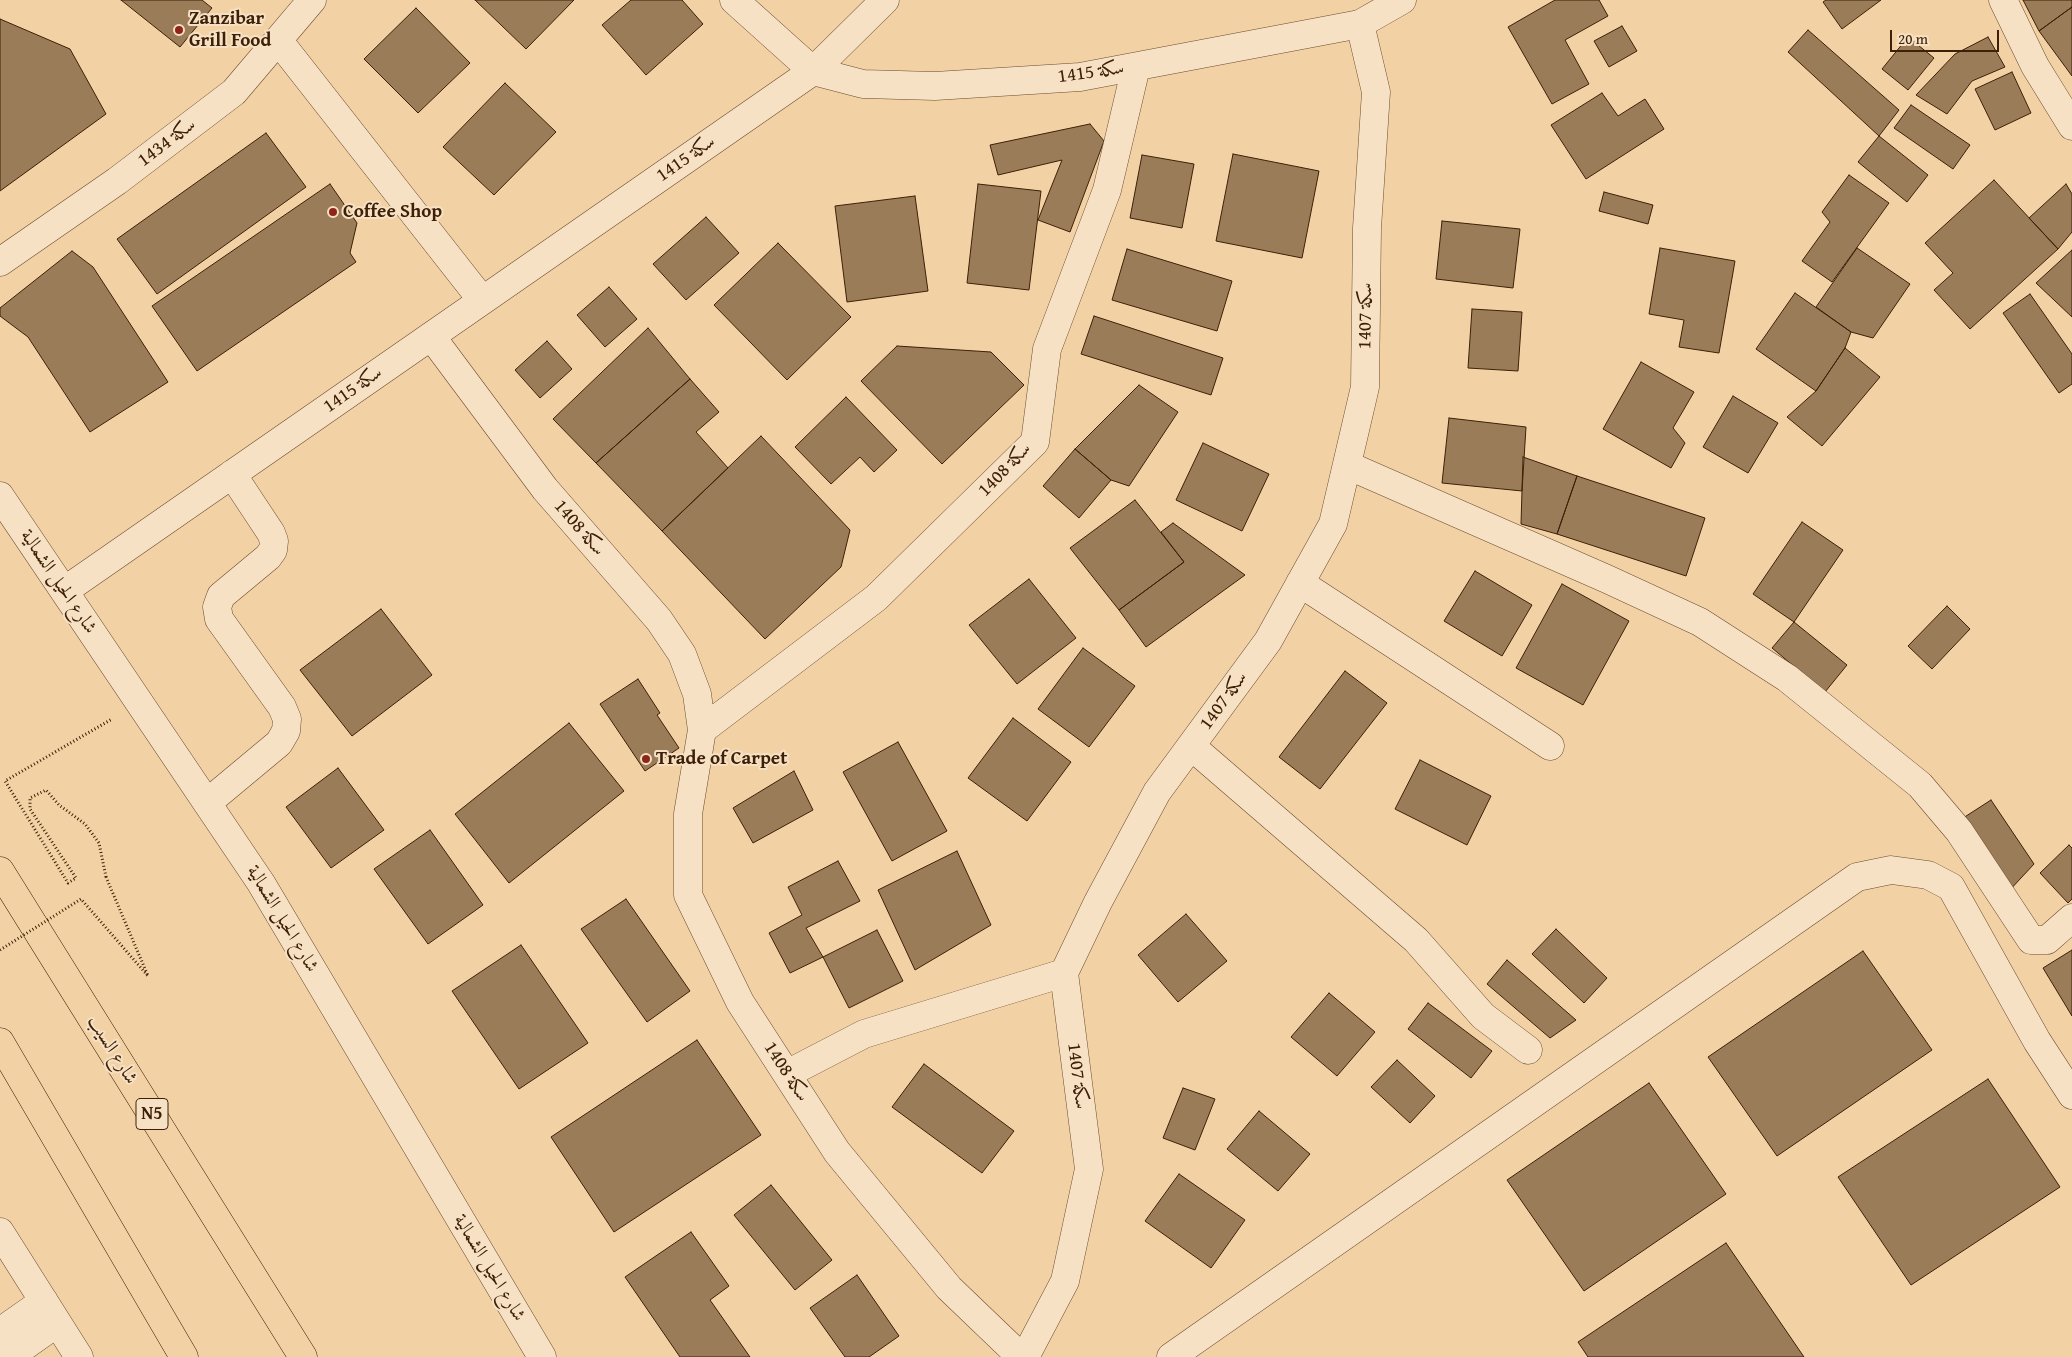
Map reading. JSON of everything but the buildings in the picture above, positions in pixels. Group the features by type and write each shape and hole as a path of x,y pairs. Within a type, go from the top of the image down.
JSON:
{"highway":[{"name":"شارع السيب","path":"0,871 303,1357"},
{"path":"0,1042 184,1357"}],"street":[{"name":"سكة 1434","path":"0,262 117,181 234,92 312,0"},
{"path":"734,0 813,71 884,0"},
{"name":"سكة 1415","path":"64,591 813,71 864,84 935,86 1080,77 1360,24 1402,0"},
{"path":"2003,0 2035,66 2072,126"},
{"name":"سكة 1407","path":"1025,1357 1065,1281 1089,1169 1064,973 1098,902 1157,792 1268,641 1333,524 1365,386 1367,228 1376,92 1360,24"},
{"path":"278,40 482,300"},
{"name":"سكة 1408","path":"702,730 876,598 1035,442 1047,349 1107,190 1136,67"},
{"name":"سكة 1408","path":"431,336 545,489 659,620 682,654 697,694 702,730 688,814 688,895 740,1002 837,1152 943,1280 1021,1357"},
{"path":"1346,465 1607,578 1700,622 1787,678 1920,785 1959,831 2031,940 2047,940 2072,918"},
{"path":"207,803 279,743 286,732 287,719 282,707 219,619 217,608 221,596 268,557 273,550 274,541 271,533 232,474"},
{"name":"شارع الحيل الشمالية","path":"0,496 261,882 542,1357"},
{"path":"1300,583 1550,746"},
{"path":"1191,746 1416,940 1483,1016 1528,1050"},
{"path":"1171,1357 1857,877 1891,870 1928,875 1951,887 2037,1042 2072,1095"},
{"path":"788,1074 864,1034 1064,973"},
{"path":"0,1232 79,1357"},
{"path":"0,1332 50,1312"},
{"path":"9,1357 50,1312"}],"path":[{"path":"0,950 81,899 148,976 106,876 99,843 90,830 85,824 59,805 46,790 30,798 30,809 76,878 68,883 5,781 139,702"}],"place":[{"name":"Zanzibar Grill Food","path":"179,30"},
{"name":"Coffee Shop","path":"333,212"},
{"name":"Trade of Carpet","path":"646,759"}]}
